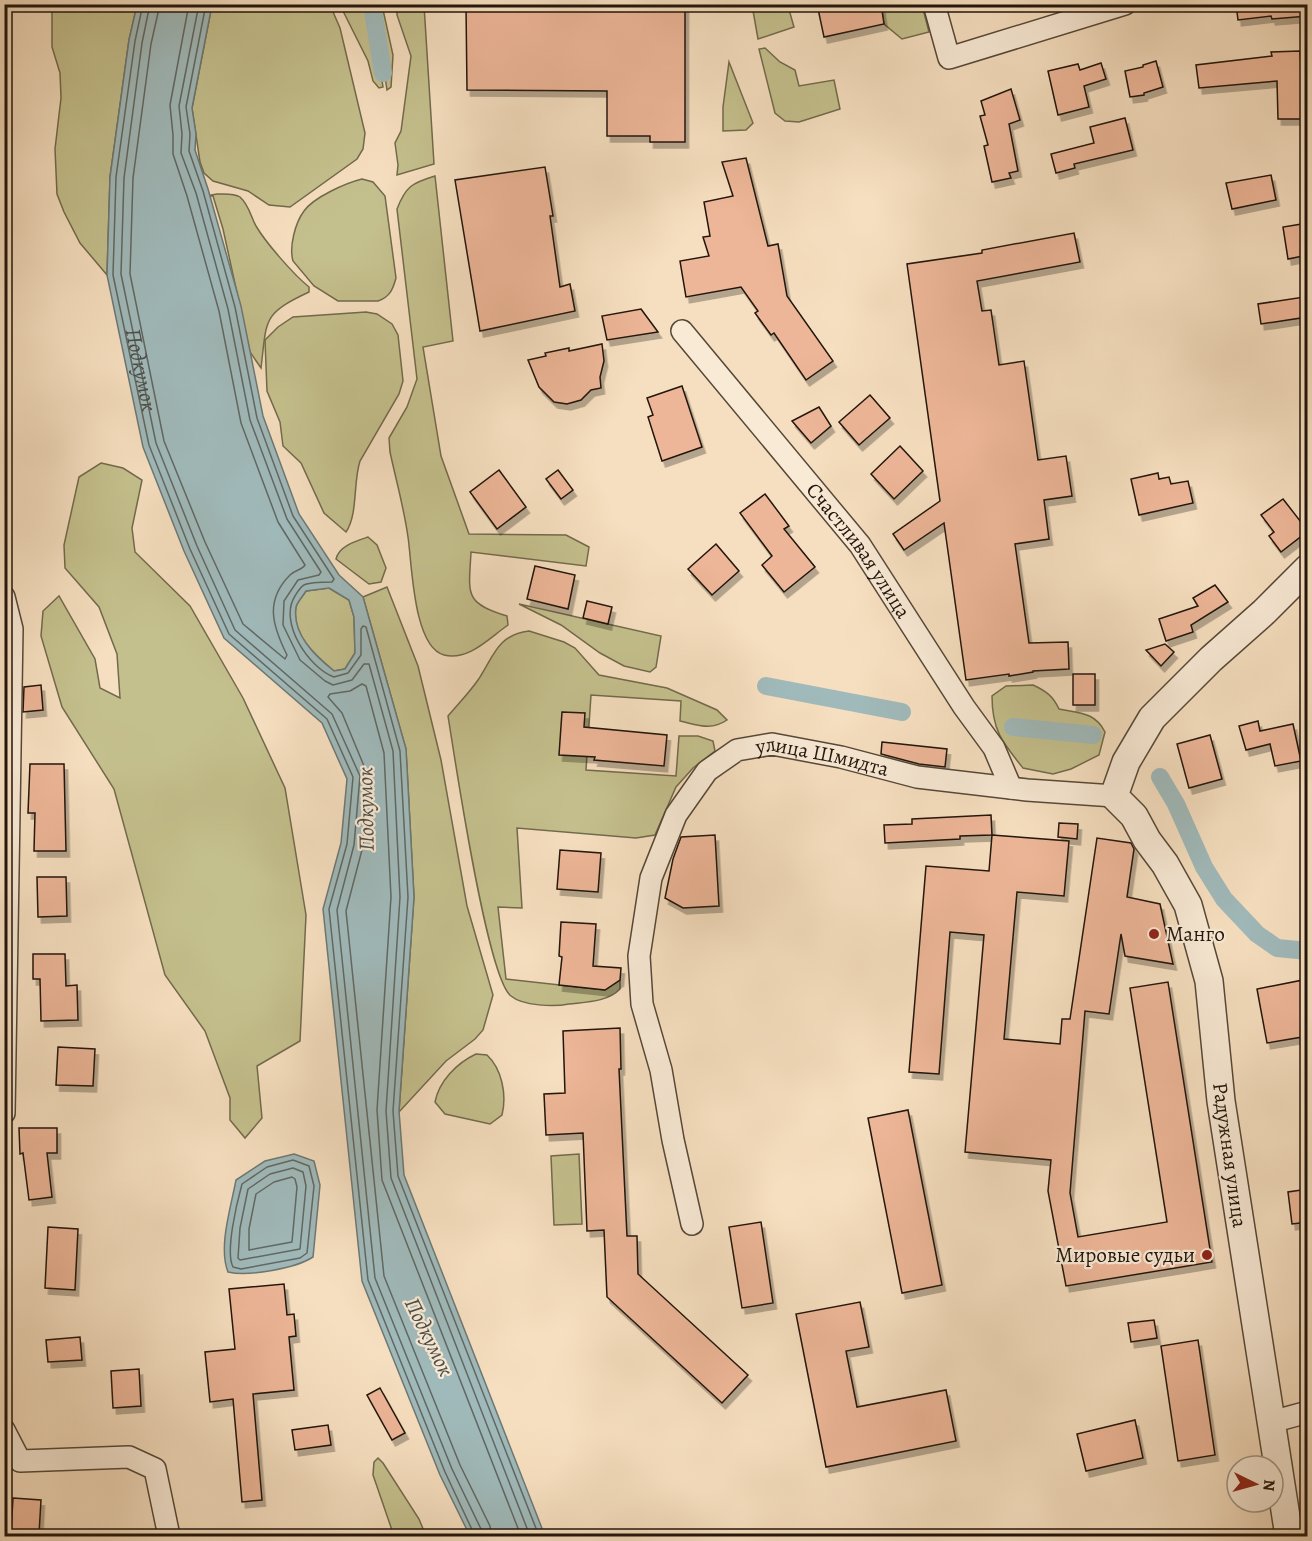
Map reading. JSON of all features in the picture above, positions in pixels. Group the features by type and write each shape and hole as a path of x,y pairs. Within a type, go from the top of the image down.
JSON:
{"street":[{"path":"934,4 949,58 1125,4"},
{"name":"Счастливая улица","path":"682,331 860,545 964,707 994,748 1011,788"},
{"path":"1114,796 1126,762 1152,718 1210,659 1264,612 1308,568"},
{"path":"4,597 12,629 4,1113"},
{"name":"улица Шмидта","path":"692,1224 673,1140 661,1070 642,1004 639,956 651,878 676,814 707,771 736,750 771,744 841,757 917,777 1011,788 1114,796"},
{"name":"Радужная улица","path":"1114,796 1134,816 1178,886 1188,905 1202,951 1209,981 1221,1101 1290,1536"},
{"path":"1271,1422 1308,1412"},
{"path":"4,1430 20,1461 129,1457 155,1469 169,1536"}],"shaded area":[{"path":"52,5 137,5 129,40 110,177 107,275 80,243 57,194 55,149 61,98 60,73 52,47"},
{"path":"212,5 330,5 340,28 365,133 363,149 357,159 290,207 269,205 248,191 213,181 204,173 200,162 192,108"},
{"path":"340,5 370,5 383,87 379,88 373,81 368,61"},
{"path":"374,5 382,5 393,55 391,87 387,90"},
{"path":"397,5 424,5 434,164 397,175 395,143 401,131 411,56 397,15"},
{"path":"752,5 797,5 788,6 794,27 758,39"},
{"path":"881,5 922,5 929,32 902,39 884,24"},
{"path":"765,48 780,62 795,70 799,86 834,80 840,109 799,122 785,121 775,113 759,49"},
{"path":"729,62 753,123 746,130 723,131 723,107"},
{"path":"435,176 453,341 423,347 441,456 469,534 566,535 589,547 586,566 471,552 470,587 472,594 483,606 507,616 508,625 470,652 453,656 444,655 434,649 420,621 406,526 389,438 407,407 417,379 397,209 411,186"},
{"path":"362,179 373,182 385,196 396,278 390,292 378,301 338,301 314,286 293,261 294,235 304,211 315,201 331,191"},
{"path":"232,194 240,197 266,241 309,287 309,292 283,306 270,320 266,328 261,368 250,352 223,229 213,196 206,196"},
{"path":"366,312 377,314 392,324 398,335 403,381 399,394 360,461 354,508 346,532 324,513 301,463 283,446 280,422 267,391 265,340 293,317"},
{"path":"101,463 123,468 142,480 132,528 135,552 190,606 243,698 285,788 306,915 300,1041 257,1066 262,1118 245,1138 230,1120 230,1098 205,1031 165,975 114,789 62,707 41,636 43,611 59,596 95,659 100,688 120,698 117,654 99,607 65,568 64,545 79,477"},
{"path":"368,537 377,545 386,568 381,582 369,584 336,559 344,547"},
{"path":"387,587 418,666 441,760 467,906 493,995 483,1030 446,1061 399,1112 414,897 406,749 363,597"},
{"path":"329,588 349,600 354,617 355,653 345,669 334,671 306,643 295,617 297,605 306,591"},
{"path":"519,604 661,636 656,667 650,672 624,666 600,653 561,625"},
{"path":"529,631 564,642 575,648 599,675 667,688 717,710 727,720 710,726 680,721 681,701 591,695 586,770 676,776 679,736 698,736 713,741 715,751 693,768 676,787 655,835 636,838 517,828 522,908 498,907 506,979 605,990 620,980 620,989 609,997 596,1001 547,1005 523,1002 511,996 502,981 492,951 473,865 448,716 475,685 503,642 518,633"},
{"path":"1033,685 1049,694 1059,709 1086,714 1101,725 1105,732 1099,755 1071,769 1053,774 1023,768 1009,751 996,727 992,696 1006,686"},
{"path":"476,1054 487,1055 496,1067 502,1083 504,1099 502,1115 490,1124 445,1114 435,1102 440,1087 450,1074 462,1062"},
{"path":"579,1154 582,1224 554,1225 551,1156"},
{"path":"378,1458 419,1519 426,1536 394,1536 373,1475 374,1462"}],"water":[{"name":"Подкумок","path":"137,5 212,5 192,108 196,134 195,150 241,306 263,416 299,514 339,575 363,597 406,749 414,897 399,1111 404,1175 545,1536 470,1536 440,1475 362,1281 323,909 341,843 347,779 322,723 224,638 184,551 143,447 107,275 110,177 129,40","holes":["329,588 349,600 354,617 355,653 345,669 334,671 319,658 301,635 296,607 306,591"]},
{"path":"294,1154 314,1161 320,1185 313,1257 296,1265 272,1270 248,1273 228,1272 224,1251 225,1239 236,1180 265,1161"}],"building":[{"path":"650,4 685,4 685,142 650,142 650,136 607,136 607,91 467,90 466,6 650,7"},
{"path":"817,4 881,4 884,24 824,37"},
{"path":"1236,4 1308,4 1308,16 1272,19 1271,16 1238,20"},
{"path":"1300,51 1303,98 1308,98 1308,119 1278,119 1277,81 1199,88 1196,65 1272,56 1271,52"},
{"path":"1156,61 1163,87 1144,93 1144,95 1130,97 1125,71"},
{"path":"1101,63 1106,79 1084,86 1089,107 1058,115 1048,71 1078,64 1080,70"},
{"path":"1011,89 1020,120 1009,124 1018,171 1009,173 1011,178 992,182 984,146 988,145 980,116 985,115 981,101"},
{"path":"1125,118 1133,150 1074,164 1075,168 1056,173 1051,154 1094,143 1090,127"},
{"path":"746,158 768,246 778,244 787,296 833,361 806,380 774,333 771,335 755,313 758,311 741,287 686,297 680,261 709,256 703,237 710,236 704,202 733,196 722,162"},
{"path":"545,167 553,216 550,216 560,287 570,284 575,311 480,331 455,180"},
{"path":"1271,175 1276,200 1232,209 1226,183"},
{"path":"1308,223 1308,255 1288,259 1283,227"},
{"path":"1074,233 1080,262 977,281 982,311 991,310 999,365 1024,361 1038,460 1066,456 1072,496 1044,500 1049,539 1015,544 1029,643 1068,642 1069,669 1033,671 966,680 944,523 904,550 893,534 940,501 907,264 982,253 982,250"},
{"path":"1304,297 1307,317 1261,324 1258,304"},
{"path":"641,309 658,332 607,340 602,316"},
{"path":"602,344 604,361 600,377 601,388 591,390 581,400 567,404 554,402 539,387 528,360 546,356 545,353"},
{"path":"682,386 702,447 662,461 648,417 653,415 647,398"},
{"path":"870,395 890,418 859,445 839,422"},
{"path":"819,407 831,426 811,443 792,421"},
{"path":"900,446 923,471 894,499 871,474"},
{"path":"499,470 526,507 497,529 470,492"},
{"path":"558,470 573,490 561,499 546,479"},
{"path":"1158,473 1159,479 1169,477 1171,484 1188,481 1193,503 1139,515 1131,479"},
{"path":"765,494 789,526 784,529 815,567 784,592 762,565 772,556 740,513"},
{"path":"1283,499 1308,531 1281,552 1269,536 1274,532 1261,515"},
{"path":"716,544 739,571 712,595 688,569"},
{"path":"535,566 575,575 568,609 527,599"},
{"path":"1215,585 1228,602 1191,625 1193,632 1166,641 1159,619 1198,606 1193,598"},
{"path":"587,601 612,607 608,624 583,618"},
{"path":"1165,644 1174,652 1161,666 1146,650"},
{"path":"1073,674 1095,674 1095,705 1073,705"},
{"path":"41,685 43,710 23,712 24,687"},
{"path":"562,712 585,713 584,727 667,735 664,766 559,755"},
{"path":"1258,721 1260,731 1293,724 1301,761 1275,766 1270,744 1246,750 1239,726"},
{"path":"1210,735 1222,779 1189,788 1177,744"},
{"path":"882,742 947,749 945,767 919,764 881,754"},
{"path":"30,764 64,764 66,851 34,851 35,813 28,813"},
{"path":"991,815 992,835 885,843 884,825 912,824 912,819"},
{"path":"1059,823 1078,824 1077,839 1058,837"},
{"path":"715,835 719,906 683,908 665,898 673,859 681,837"},
{"path":"992,835 1069,841 1064,896 1017,892 1004,1039 1060,1044 1062,1019 1070,1019 1097,838 1131,843 1134,849 1127,897 1160,904 1173,964 1125,956 1121,934 1109,1014 1085,1011 1070,1193 1078,1237 1167,1222 1130,988 1168,982 1212,1262 1066,1286 1048,1191 1051,1160 965,1152 984,935 950,932 939,1074 909,1072 926,866 989,871"},
{"path":"560,850 601,853 598,892 557,889"},
{"path":"37,877 66,877 67,916 38,917"},
{"path":"561,922 596,924 593,966 621,968 620,980 605,990 559,985 562,957 559,956"},
{"path":"33,954 65,954 66,986 77,985 78,1020 41,1021 40,979 33,979"},
{"path":"1303,980 1308,1004 1308,1036 1267,1043 1257,989"},
{"path":"620,1028 621,1069 619,1069 627,1236 637,1236 638,1274 748,1375 722,1403 607,1297 604,1230 587,1231 583,1133 546,1135 544,1094 565,1093 563,1031"},
{"path":"58,1047 95,1049 93,1086 56,1085"},
{"path":"908,1110 942,1285 902,1293 868,1118"},
{"path":"19,1128 57,1128 57,1153 47,1153 52,1197 29,1200 23,1153 20,1154"},
{"path":"1308,1189 1308,1222 1292,1224 1288,1192"},
{"path":"761,1222 773,1303 742,1308 729,1227"},
{"path":"48,1227 78,1229 75,1290 45,1288"},
{"path":"284,1284 287,1315 294,1314 296,1336 289,1337 294,1390 253,1394 262,1500 242,1502 233,1399 210,1402 205,1352 235,1349 229,1289"},
{"path":"860,1302 869,1347 846,1351 857,1407 946,1390 956,1441 826,1467 796,1314"},
{"path":"1154,1320 1157,1338 1131,1342 1128,1323"},
{"path":"80,1337 82,1360 48,1362 46,1340"},
{"path":"1198,1340 1215,1455 1178,1461 1161,1346"},
{"path":"139,1369 141,1406 113,1408 111,1371"},
{"path":"380,1388 405,1433 392,1440 367,1395"},
{"path":"1135,1420 1143,1458 1086,1471 1077,1434"},
{"path":"328,1425 331,1445 295,1450 292,1430"},
{"path":"13,1498 41,1500 39,1534 11,1532"}],"waterway":[{"path":"372,4 383,73"},
{"path":"766,686 902,712"},
{"path":"1013,727 1093,735"},
{"path":"1160,777 1176,804 1204,867 1224,899 1257,934 1277,948 1308,951"}],"place":[{"name":"Манго","path":"1154,934"},
{"name":"Мировые судьи","path":"1207,1255"}]}
